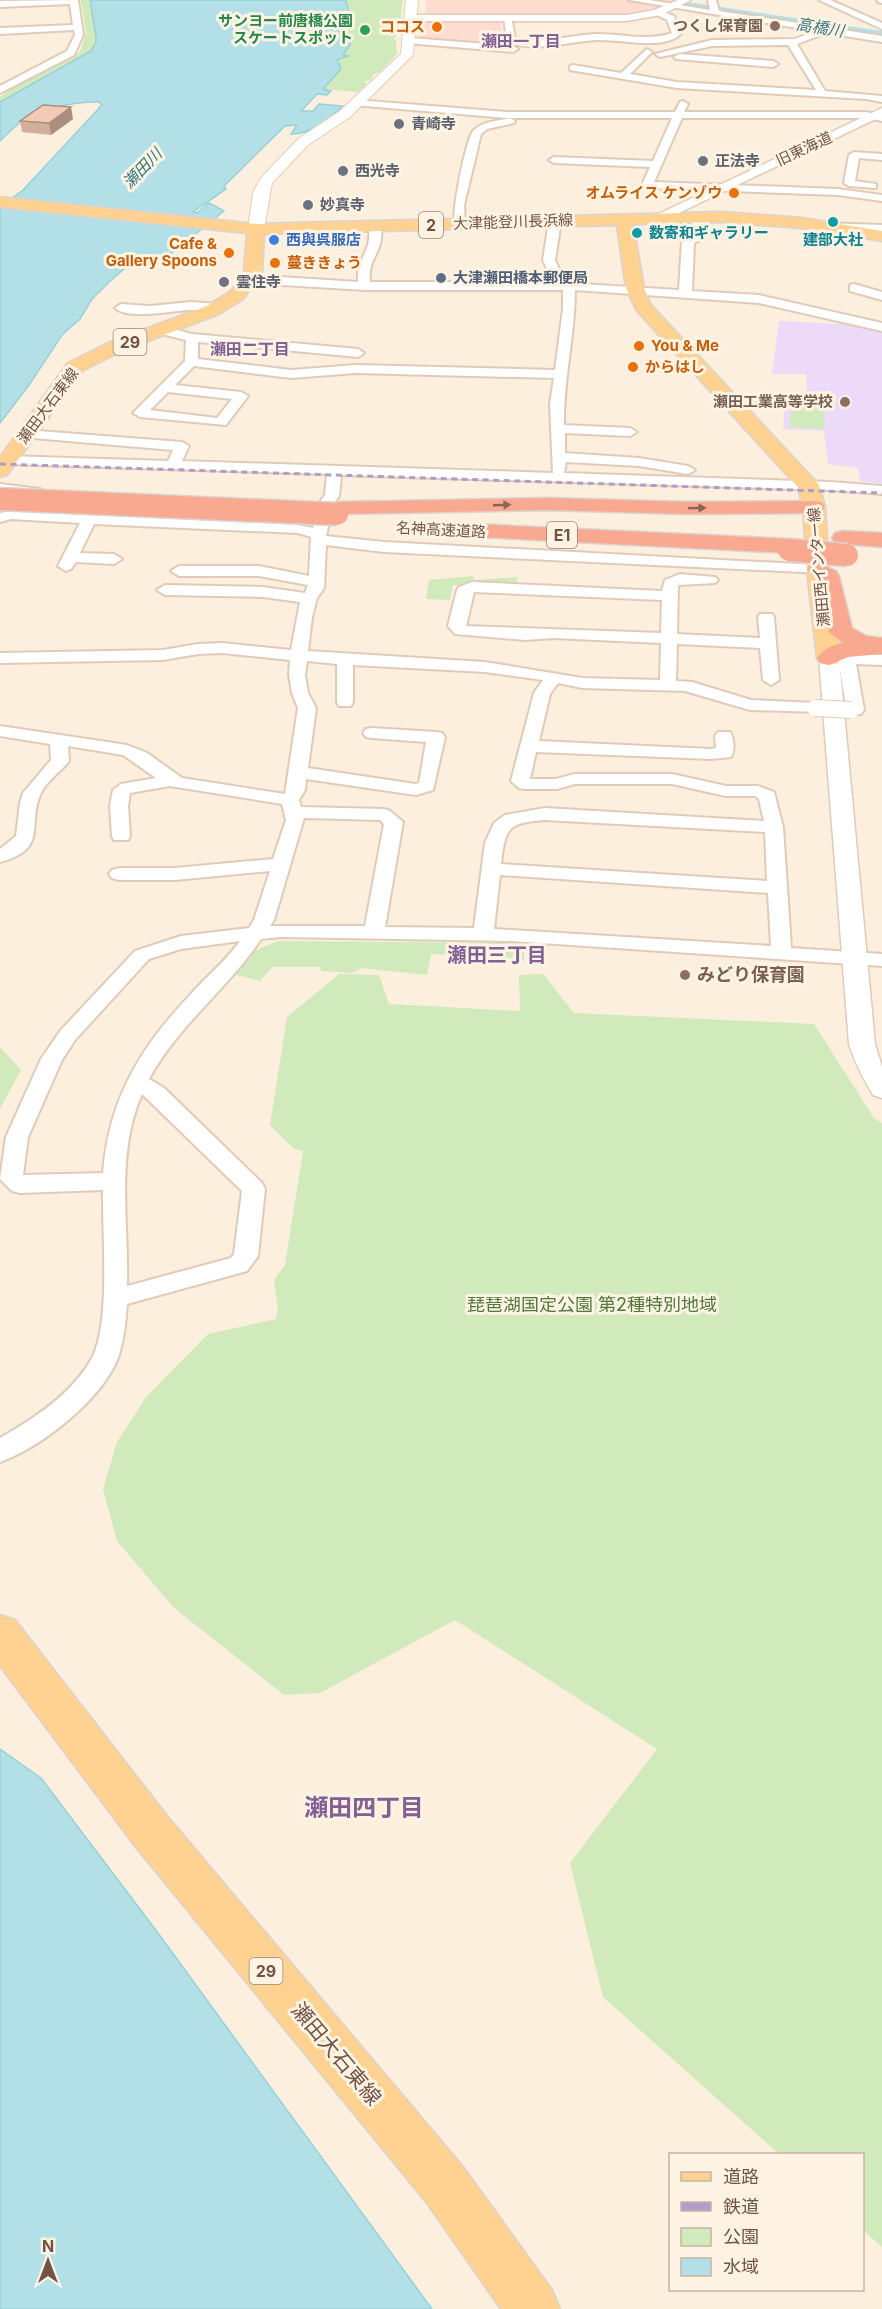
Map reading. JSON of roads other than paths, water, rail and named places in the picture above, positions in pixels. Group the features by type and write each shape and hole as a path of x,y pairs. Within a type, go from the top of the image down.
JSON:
{"highway":[{"name":"名神高速道路","path":"0,499 687,542 789,544"},
{"path":"329,521 431,508 548,504 687,508 813,507"},
{"name":"名神高速道路","path":"0,509 329,521 789,544"},
{"path":"845,547 882,540"},
{"path":"789,544 882,551"},
{"path":"845,547 882,557"},
{"path":"819,577 828,576 841,632 860,642 882,646"},
{"path":"838,658 843,650 882,646"}],"main road":[{"path":"250,279 253,272 247,229 265,182 303,142 340,118 407,55 412,0"},
{"name":"大津能登川長浜線","path":"0,202 247,229 696,217 721,203 820,226 882,236"},
{"path":"624,219 636,292 643,307 805,481"},
{"name":"瀬田大石東線","path":"4,465 75,368 98,354 219,308 237,295 250,279"},
{"name":"瀬田西インター線","path":"805,481 813,507 819,577 838,658"},
{"name":"瀬田大石東線","path":"0,1633 158,1840 445,2186 533,2309"}],"street":[{"path":"0,4 74,0 78,27 77,39 71,53 0,90"},
{"path":"633,0 672,6 750,9"},
{"path":"411,18 627,18 657,13 686,0"},
{"path":"823,0 882,26"},
{"path":"714,7 756,19 882,39"},
{"path":"818,17 843,9"},
{"path":"508,18 511,40 517,42 553,42 597,37 647,40 675,35 677,33 671,18 657,13"},
{"path":"65,14 76,14"},
{"path":"735,29 756,19"},
{"path":"0,31 78,27"},
{"path":"660,54 712,43 805,40 828,30"},
{"path":"755,32 788,91"},
{"path":"66,40 77,39"},
{"path":"410,41 513,49"},
{"path":"791,42 820,81 822,93"},
{"path":"625,49 777,71"},
{"path":"623,76 640,65 647,52"},
{"path":"573,68 677,85 726,100 879,116"},
{"path":"566,77 579,77 596,72"},
{"path":"356,104 417,110 525,115 677,115 726,100 788,91 882,99"},
{"path":"685,100 646,184 721,203 838,192 882,198"},
{"path":"645,115 654,102"},
{"path":"459,224 459,205 476,133 484,127 525,115"},
{"name":"旧東海道","path":"657,218 721,203 879,116"},
{"path":"881,184 849,183 854,155 863,149 882,157"},
{"path":"554,160 657,164"},
{"path":"687,295 685,289 688,241 698,237 701,231 696,217"},
{"path":"555,221 555,237 548,258 549,268 565,286 569,309 558,387 560,479"},
{"path":"820,226 882,228"},
{"path":"365,286 365,262 375,249 377,242 375,227"},
{"path":"250,279 365,286 565,286 687,295 778,302 882,327"},
{"path":"854,288 882,296"},
{"path":"121,308 150,310 191,306 219,308"},
{"path":"162,330 192,338 358,353"},
{"path":"167,388 241,396 221,422 140,412 191,362 192,338"},
{"path":"191,362 291,374 356,369 561,374"},
{"path":"558,429 630,432"},
{"path":"26,434 182,446 173,466"},
{"path":"559,457 639,462 678,470 882,490"},
{"path":"4,465 173,466 560,479 805,481"},
{"path":"0,1450 64,1410 88,1383 106,1357 112,1329 114,1180 122,1121 137,1081 161,1041 245,949 264,920 295,820 292,806 307,708 299,684 299,654 309,598 316,588 329,521 334,471"},
{"path":"0,488 21,492 329,521 384,547 773,576 819,577"},
{"path":"0,518 10,515 298,529 329,521"},
{"path":"89,519 68,561 114,559"},
{"path":"184,570 231,569 273,573 317,582"},
{"path":"668,685 670,583 680,579 773,576"},
{"path":"669,596 472,587 465,590 456,626 461,631 768,643"},
{"path":"165,590 263,592 309,598"},
{"path":"766,617 771,680"},
{"path":"0,658 163,655 207,648 299,654 345,660 484,667 582,683 668,685 704,690 750,705 855,710 838,658"},
{"path":"838,658 882,660"},
{"path":"838,658 854,958 862,1044 868,1065 882,1089"},
{"path":"345,660 345,702"},
{"path":"554,678 542,693 520,781 525,784 557,784 574,779 663,779 726,791 758,791 768,796 774,827 781,954"},
{"path":"0,731 134,752 170,781"},
{"path":"298,772 416,790 427,786 436,737 372,733"},
{"path":"529,746 711,754 725,753 724,736"},
{"path":"0,856 12,851 25,837 29,825 30,795 60,761 60,740"},
{"path":"121,836 119,806 122,790 130,786 154,785 170,781 292,806 384,815 394,822 374,933"},
{"path":"483,934 496,831 503,822 518,817 544,814 774,827"},
{"path":"119,874 175,874 258,865 280,865"},
{"path":"490,869 778,888"},
{"path":"114,1180 20,1185 11,1178 17,1137 52,1059 68,1035 142,955 152,950 281,931 483,934 882,960"},
{"path":"114,1297 138,1293 239,1265 246,1256 254,1189 156,1093 137,1081"}],"water":[{"name":"瀬田川","path":"90,0 346,0 350,21 339,32 351,43 343,55 348,56 337,60 341,69 323,89 331,91 327,95 317,94 301,111 313,111 319,104 343,106 325,121 305,132 291,134 297,125 285,126 224,186 226,189 193,212 197,213 209,203 224,211 167,257 136,259 110,281 92,299 80,319 62,335 29,385 0,423 0,207 23,190 102,105 99,102 82,103 40,112 22,121 0,141 0,102 91,51 96,37"},
{"path":"0,1749 41,1778 158,1933 432,2309 0,2309"}],"waterway":[{"name":"高橋川","path":"687,6 882,36"}],"railway":[{"path":"0,464 882,493"}],"place":[{"name":"つくし保育園","path":"775,26"},
{"name":"ココス","path":"437,27"},
{"name":"サンヨー前唐橋公園 スケートスポット","path":"365,30"},
{"name":"青崎寺","path":"399,124"},
{"name":"正法寺","path":"703,161"},
{"name":"西光寺","path":"343,171"},
{"name":"オムライス ケンゾウ","path":"734,193"},
{"name":"妙真寺","path":"308,205"},
{"name":"建部大社","path":"833,222"},
{"name":"数寄和ギャラリー","path":"637,233"},
{"name":"西與呉服店","path":"274,240"},
{"name":"Cafe & Gallery Spoons","path":"229,253"},
{"name":"蔓ききょう","path":"275,263"},
{"name":"大津瀬田橋本郵便局","path":"441,278"},
{"name":"雲住寺","path":"224,282"},
{"name":"You & Me","path":"639,346"},
{"name":"からはし","path":"633,367"},
{"name":"瀬田工業高等学校","path":"845,402"},
{"name":"みどり保育園","path":"685,975"}],"district":[{"name":"瀬田一丁目","path":"521,41"},
{"name":"瀬田二丁目","path":"250,349"},
{"name":"瀬田三丁目","path":"497,955"},
{"name":"瀬田四丁目","path":"364,1808"}],"park label":[{"name":"琵琶湖国定公園 第2種特別地域","path":"592,1305"}]}
